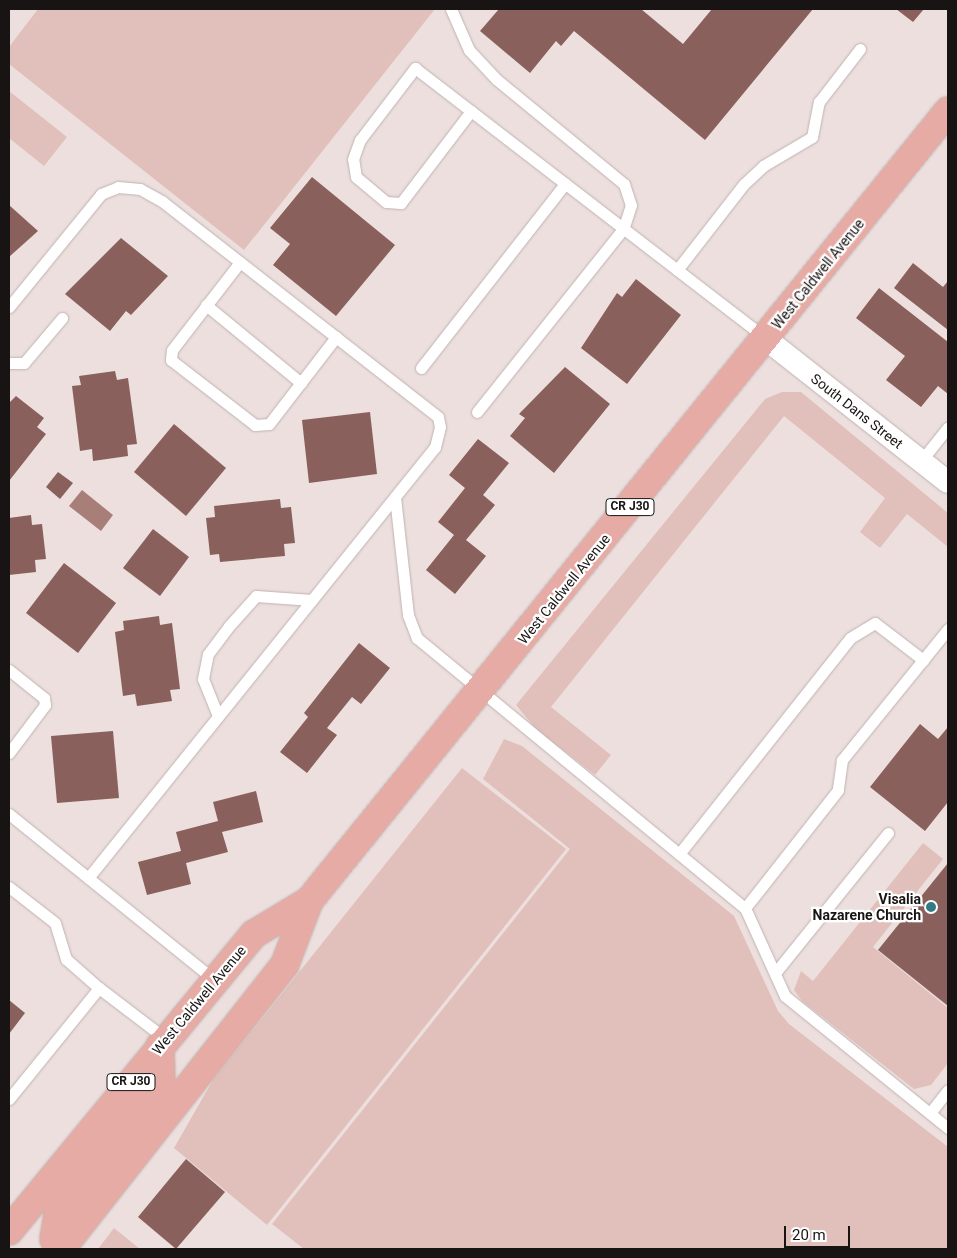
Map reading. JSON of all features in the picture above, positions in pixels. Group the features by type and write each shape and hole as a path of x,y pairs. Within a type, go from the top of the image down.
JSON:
{"main road":[{"name":"West Caldwell Avenue","path":"60,1249 285,964 309,901 766,339 948,111"},
{"name":"West Caldwell Avenue","path":"9,1231 254,934 309,901"},
{"path":"60,1249 54,1239 59,1209 161,1079 163,1043"}],"street":[{"name":"South Dans Street","path":"766,339 948,482"}],"lane":[{"path":"452,9 468,50 496,79 624,184 631,206 624,229 477,412"},
{"path":"677,270 744,184 763,166 812,137 819,102 860,49"},
{"path":"471,112 401,203 386,202 356,177 353,160 360,140 415,68 766,339"},
{"path":"421,368 565,184"},
{"path":"9,307 101,194 118,187 140,189 163,202 438,417 435,447 88,878"},
{"path":"240,262 172,350 171,360 255,425 269,424 336,337"},
{"path":"206,305 300,383"},
{"path":"9,363 24,363 62,318"},
{"path":"921,461 948,426"},
{"path":"395,496 411,628 425,647 745,908 785,996 948,1128"},
{"path":"218,716 203,679 208,654 229,626 256,596 312,600"},
{"path":"679,854 850,638 875,623 923,660"},
{"path":"745,908 838,790 842,760 948,629"},
{"path":"9,670 44,698 46,706 10,750"},
{"path":"9,814 215,980"},
{"path":"775,973 888,833"},
{"path":"9,887 55,923 66,959 163,1043"},
{"path":"9,1099 99,988"},
{"path":"930,1113 948,1090"}],"shaded area":[{"path":"38,9 435,9 244,250 9,64 9,47"},
{"path":"9,91 67,137 44,166 9,138"},
{"path":"782,392 801,392 948,513 948,547 907,514 880,548 860,532 885,498 784,416 551,707 611,755 595,775 536,729 516,705 765,399"},
{"path":"82,490 113,515 101,531 69,506"},
{"path":"504,739 522,746 734,916 778,1011 789,1024 948,1147 948,1249 304,1249 272,1224 570,849 483,779"},
{"path":"462,768 566,849 267,1225 174,1148 213,1080"},
{"path":"923,843 943,859 873,947 948,1008 948,1063 931,1085 914,1089 802,1001 794,990 801,971 813,981"},
{"path":"114,1228 140,1249 98,1249"}],"building":[{"path":"499,9 641,9 683,44 712,9 813,9 705,140 574,31 561,46 556,41 530,73 480,31"},
{"path":"896,9 924,9 913,22"},
{"path":"312,177 395,245 336,316 273,265 290,244 270,228"},
{"path":"9,205 38,231 9,257"},
{"path":"121,238 168,276 131,315 126,311 110,331 65,294"},
{"path":"913,263 943,287 948,281 948,330 894,288"},
{"path":"636,279 681,315 627,384 581,348 617,293 622,297"},
{"path":"879,288 948,342 948,394 938,386 921,407 886,380 905,356 856,318"},
{"path":"565,367 610,404 554,473 510,436 525,418 519,414"},
{"path":"115,371 117,380 128,378 137,444 127,445 128,456 93,461 92,449 80,451 72,386 81,385 79,376"},
{"path":"16,396 44,418 37,427 46,434 9,481 9,403"},
{"path":"370,412 377,474 309,483 302,420"},
{"path":"174,424 226,468 186,516 134,472"},
{"path":"478,439 509,463 483,495 495,505 466,540 486,556 455,594 426,570 454,535 438,522 465,488 449,475"},
{"path":"58,472 73,483 60,499 46,487"},
{"path":"280,499 281,508 291,507 295,543 284,544 285,556 220,562 219,554 210,555 206,518 215,517 214,506"},
{"path":"31,515 32,525 42,524 46,559 35,560 36,572 9,575 9,518"},
{"path":"153,529 189,557 160,596 123,568"},
{"path":"64,563 116,603 78,653 26,613"},
{"path":"159,616 160,625 172,623 180,689 170,690 172,701 137,706 135,694 123,696 115,632 124,630 123,621"},
{"path":"359,643 390,668 361,704 352,697 327,728 337,735 307,773 280,752 308,717 304,713"},
{"path":"920,724 938,739 948,727 948,802 925,831 870,787"},
{"path":"113,731 119,798 57,803 51,736"},
{"path":"256,791 263,822 222,832 228,852 186,863 191,884 147,895 138,862 181,851 176,832 218,821 213,802"},
{"name":"Visalia Nazarene Church","path":"948,863 948,1006 878,950"},
{"path":"9,1000 25,1013 9,1034"},
{"path":"186,1159 225,1192 176,1249 138,1217"}],"place":[{"name":"Visalia Nazarene Church","path":"931,907"}]}
